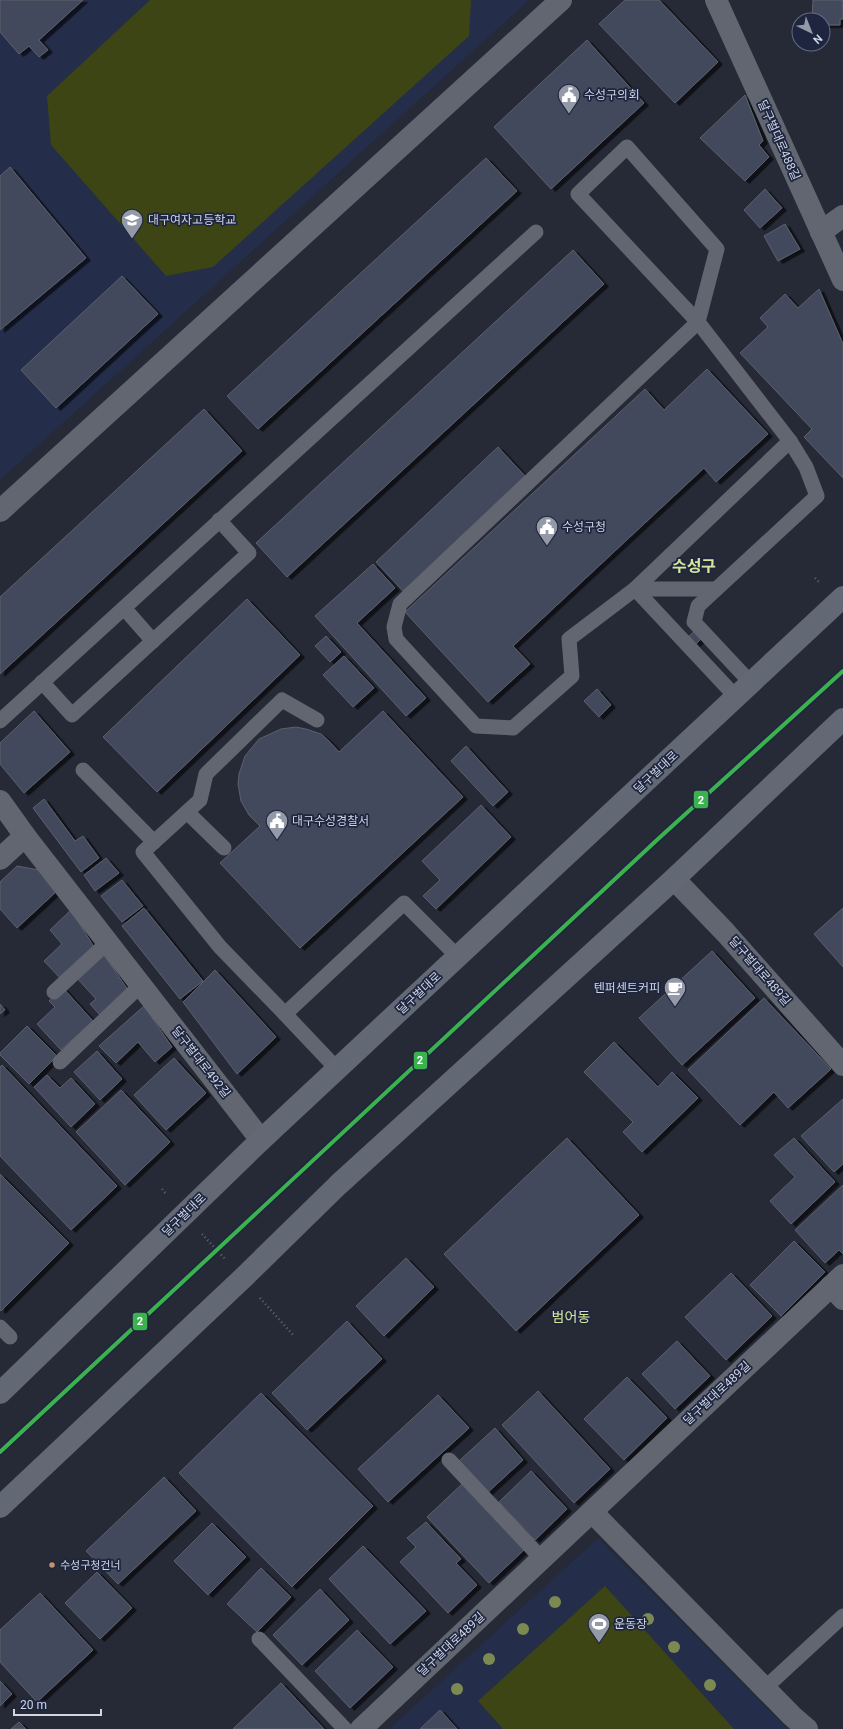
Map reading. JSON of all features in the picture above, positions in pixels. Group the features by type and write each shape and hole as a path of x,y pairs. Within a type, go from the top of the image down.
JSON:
{"main road":[{"name":"달구벌대로","path":"0,1393 261,1140 843,597"},
{"path":"0,1508 243,1278 338,1185 674,879 843,719"}],"street":[{"path":"0,511 561,0"},
{"name":"달구벌대로488길","path":"716,0 843,280"},
{"path":"821,232 843,216"},
{"name":"달구벌대로492길","path":"0,801 25,836 261,1140"},
{"path":"0,859 25,836"},
{"name":"달구벌대로489길","path":"674,879 725,932 843,1065"},
{"name":"달구벌대로489길","path":"361,1729 592,1512 839,1287"},
{"path":"592,1512 792,1716 807,1729"}],"lane":[{"path":"751,682 694,622 698,606 817,496 806,467 790,441 698,322 578,194 627,147 717,249 698,322 400,604 394,627 396,639 476,726 513,728 572,676 569,639 635,589 790,441"},
{"path":"0,721 536,232"},
{"path":"42,682 72,715 154,641 249,553 219,520"},
{"path":"635,589 716,589"},
{"path":"635,589 736,697"},
{"path":"124,608 154,641"},
{"path":"317,720 282,700 206,774 200,800 142,852 220,947 337,1069"},
{"path":"83,770 154,842"},
{"path":"187,812 224,848"},
{"path":"285,1014 404,903 458,957"},
{"path":"54,992 108,942"},
{"path":"60,1062 141,985"},
{"path":"449,1460 542,1559"},
{"path":"765,1688 843,1616"},
{"path":"259,1639 345,1729"}],"shaded area":[{"name":"대구여자고등학교","path":"0,0 529,0 0,480"},
{"path":"598,1538 788,1729 389,1729"}],"green space":[{"path":"150,0 471,0 469,36 213,267 166,276 51,145 47,96"},
{"name":"운동장","path":"605,1586 734,1729 503,1729 478,1701"}],"building":[{"path":"0,0 83,0 39,40 48,50 39,57 29,46 19,54 0,32"},
{"path":"625,0 659,0 718,62 675,103 599,24"},
{"path":"813,0 843,0 843,19 840,19 840,25 831,25 831,12 812,12"},
{"name":"수성구의회","path":"587,40 644,103 551,189 494,127"},
{"path":"745,95 763,141 759,145 769,157 745,181 700,138"},
{"path":"486,158 517,191 258,429 227,396"},
{"path":"10,167 86,258 0,330 0,176"},
{"path":"765,189 782,208 760,228 744,210"},
{"path":"785,224 800,249 778,261 764,236"},
{"path":"573,250 604,284 287,577 256,543"},
{"path":"122,276 158,314 56,408 21,370"},
{"path":"819,289 843,344 843,478 804,437 812,429 740,353 768,327 760,318 785,294 798,308"},
{"name":"수성구청","path":"707,369 768,434 716,482 704,468 513,646 530,664 488,702 405,612 645,389 664,410"},
{"path":"204,409 242,451 0,674 0,597"},
{"path":"498,447 525,476 403,591 376,562"},
{"path":"373,564 395,588 357,623 426,698 406,716 315,616"},
{"path":"247,599 300,655 157,792 103,737"},
{"path":"695,631 702,638 696,644 689,636"},
{"path":"326,636 341,652 330,662 315,646"},
{"path":"344,656 374,688 353,707 323,675"},
{"path":"597,689 611,705 599,717 584,701"},
{"path":"34,711 70,752 24,793 0,764 0,743"},
{"path":"383,711 463,797 300,948 220,863 260,826 249,815 241,801 238,784 239,774 245,756 259,739 281,729 296,727 321,734 339,752"},
{"path":"466,746 508,792 493,806 451,761"},
{"path":"44,799 75,841 83,836 99,858 81,872 33,808"},
{"path":"481,805 511,837 436,909 423,896 440,880 422,861"},
{"path":"106,858 119,873 95,891 84,875"},
{"path":"17,866 39,870 58,890 17,928 0,909 0,882"},
{"path":"122,880 143,906 122,922 101,896"},
{"path":"144,908 203,981 180,999 122,926"},
{"path":"843,908 843,967 814,934"},
{"path":"71,910 94,947 61,979 44,961 62,944 50,930"},
{"path":"712,951 755,998 682,1065 639,1018"},
{"path":"102,952 128,990 100,1015 90,1004 96,999 76,977"},
{"path":"215,970 276,1037 237,1074 183,1002"},
{"path":"63,988 93,1021 61,1050 37,1024 55,1007 49,1001"},
{"path":"764,998 831,1069 788,1108 774,1092 740,1125 688,1070"},
{"path":"0,1004 5,1010 0,1014"},
{"path":"144,1006 172,1047 155,1062 138,1042 116,1063 99,1046"},
{"path":"27,1026 57,1056 29,1084 0,1055 0,1053"},
{"path":"614,1042 658,1087 672,1072 698,1098 642,1152 623,1132 633,1122 584,1072"},
{"path":"97,1051 122,1079 100,1100 74,1072"},
{"path":"174,1058 206,1093 166,1130 134,1095"},
{"path":"2,1065 117,1186 71,1230 0,1156 0,1067"},
{"path":"47,1075 60,1088 71,1078 95,1104 71,1127 34,1087"},
{"path":"121,1090 170,1142 125,1185 76,1132"},
{"path":"843,1099 843,1164 834,1172 801,1136"},
{"path":"567,1138 639,1215 516,1331 444,1254"},
{"path":"794,1138 835,1182 791,1224 770,1201 795,1177 774,1155"},
{"path":"0,1174 69,1243 1,1311 0,1310"},
{"path":"843,1185 843,1254 839,1250 825,1263 795,1230"},
{"path":"794,1241 825,1272 781,1316 750,1285"},
{"path":"406,1258 434,1287 384,1336 356,1306"},
{"path":"731,1273 772,1316 726,1360 685,1317"},
{"path":"347,1321 382,1359 307,1430 272,1393"},
{"path":"677,1341 710,1376 675,1409 642,1374"},
{"path":"627,1377 667,1418 624,1460 584,1419"},
{"path":"538,1391 610,1469 574,1503 502,1425"},
{"path":"261,1393 373,1506 292,1587 179,1473"},
{"path":"438,1395 469,1428 388,1502 358,1469"},
{"path":"495,1428 523,1460 486,1494 458,1462"},
{"path":"531,1471 567,1509 535,1540 499,1502"},
{"path":"164,1477 196,1511 118,1584 86,1551"},
{"path":"462,1484 524,1550 489,1583 427,1517"},
{"path":"426,1522 461,1559 456,1563 477,1585 448,1613 400,1562 416,1547 407,1538"},
{"path":"212,1523 246,1557 208,1595 174,1561"},
{"path":"363,1546 426,1611 390,1644 329,1579"},
{"path":"261,1568 291,1597 257,1632 227,1604"},
{"path":"97,1572 132,1608 100,1639 65,1603"},
{"path":"320,1589 349,1620 302,1665 273,1635"},
{"path":"40,1593 93,1650 37,1702 0,1662 0,1630"},
{"path":"357,1630 393,1667 350,1708 315,1671"},
{"path":"0,1681 12,1694 0,1706"},
{"path":"281,1683 324,1729 233,1729"},
{"path":"440,1710 457,1729 420,1729"},
{"path":"19,1722 26,1729 11,1729"}],"transit line":[{"name":"2","path":"0,1452 658,839 843,671"}],"place":[{"name":"수성구의회","path":"569,114"},
{"name":"대구여자고등학교","path":"132,240"},
{"name":"수성구청","path":"547,546"},
{"name":"대구수성경찰서","path":"277,840"},
{"name":"텐퍼센트커피","path":"675,1008"},
{"name":"수성구청건너","path":"52,1565"},
{"name":"운동장","path":"599,1644"}],"district":[{"name":"수성구","path":"694,566"},
{"name":"범어동","path":"571,1317"}]}
